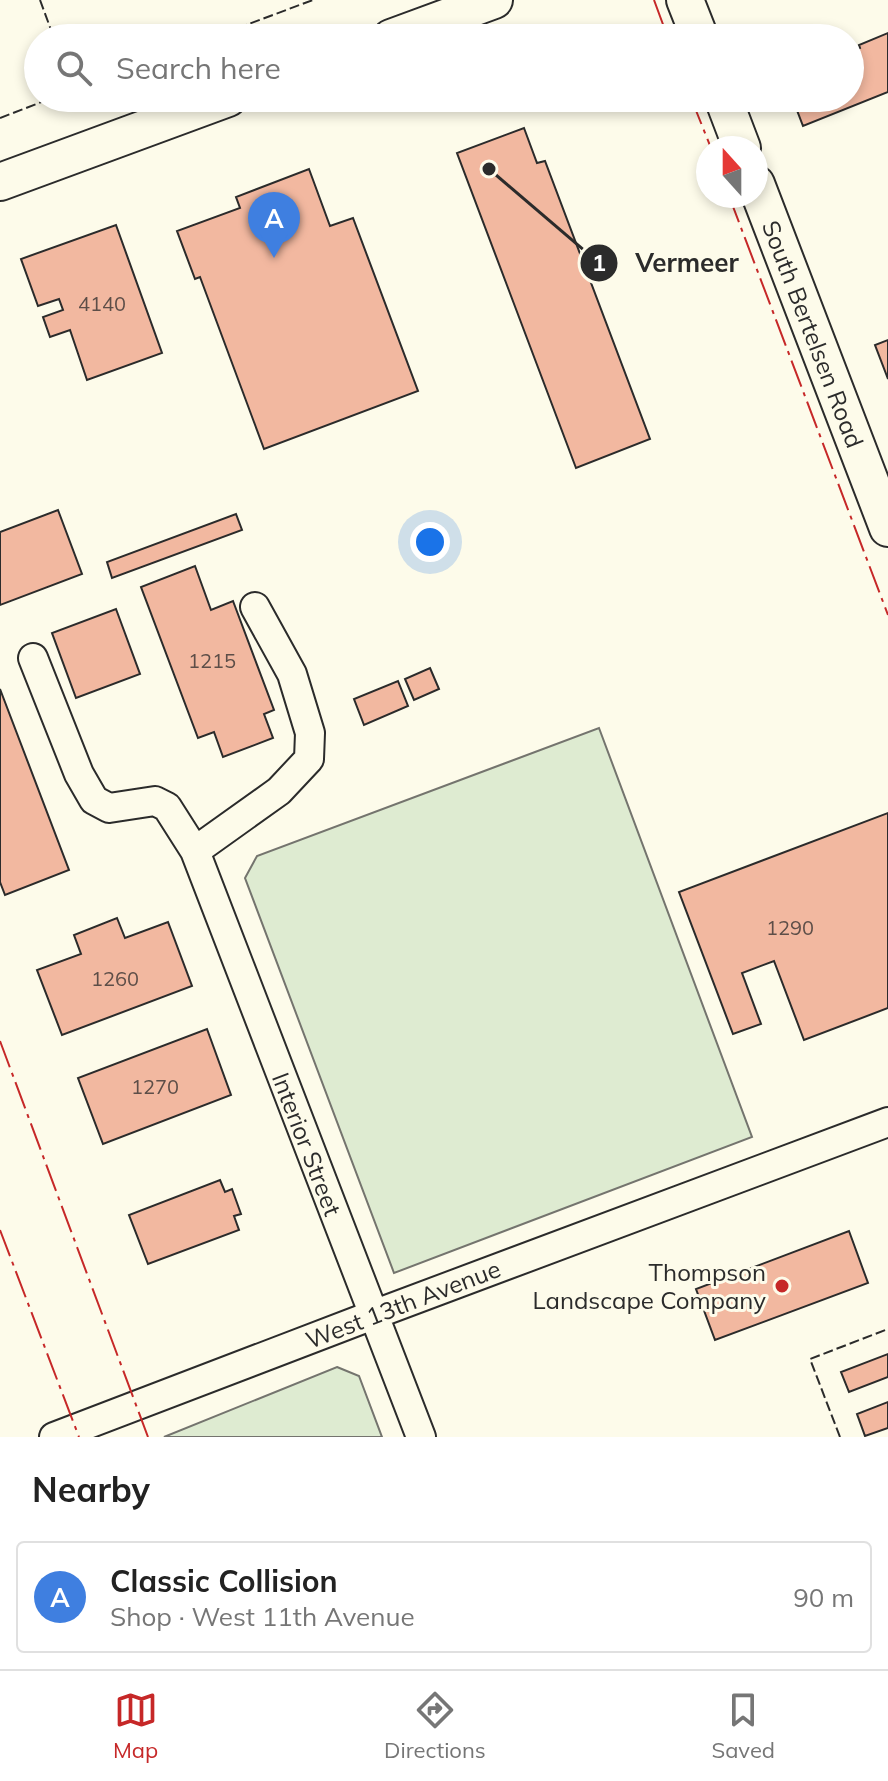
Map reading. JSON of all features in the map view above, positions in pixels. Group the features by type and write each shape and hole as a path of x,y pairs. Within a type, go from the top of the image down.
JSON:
{"main road":[{"path":"429,24 494,0"},
{"path":"685,0 694,24"},
{"path":"0,182 190,112"},
{"path":"728,112 737,136"},
{"name":"South Bertelsen Road","path":"765,208 888,528"}],"street":[{"path":"195,851 279,791 309,759 310,733 292,674 255,607"},
{"name":"Interior Street","path":"33,658 79,774 94,800 109,808 155,801 167,807 195,851 421,1437"},
{"name":"West 13th Avenue","path":"54,1437 888,1122"}],"green space":[{"path":"599,728 752,1137 394,1273 245,878 257,856"},
{"path":"337,1367 359,1376 382,1437 164,1437"}],"building":[{"path":"888,33 888,92 864,102 864,43"},
{"path":"798,112 838,112 803,126"},
{"path":"524,128 537,163 545,161 650,439 576,468 457,153"},
{"path":"309,169 330,226 353,218 418,391 264,449 200,277 195,279 177,231 240,208 236,197"},
{"path":"116,225 162,353 87,380 70,330 50,337 43,317 63,310 59,299 38,306 21,259"},
{"path":"888,340 888,379 875,345"},
{"path":"58,510 82,574 0,605 0,532"},
{"path":"236,514 242,530 112,578 107,562"},
{"path":"195,566 211,610 233,601 274,710 264,714 273,738 223,757 214,732 198,738 141,587"},
{"path":"116,609 140,674 76,698 52,633"},
{"path":"430,668 439,689 414,700 405,679"},
{"path":"398,681 408,706 364,725 354,699"},
{"path":"0,689 69,870 5,895 0,882"},
{"path":"888,813 888,1008 804,1040 774,961 742,973 761,1024 733,1034 679,892"},
{"path":"117,918 125,938 168,922 192,986 62,1035 37,970 81,954 74,935"},
{"path":"207,1029 231,1095 103,1144 78,1078"},
{"path":"220,1180 225,1192 232,1189 241,1214 234,1216 239,1230 148,1264 129,1215"},
{"name":"Thompson Landscape Company","path":"849,1231 868,1283 715,1340 696,1289"},
{"path":"888,1354 888,1377 849,1392 841,1372"},
{"path":"888,1402 888,1428 865,1436 857,1414"}],"fence":[{"path":"40,0 49,24"},
{"path":"249,24 313,0"},
{"path":"0,118 24,109"},
{"path":"840,1437 810,1359 888,1329"}],"power":[{"path":"654,0 663,24"},
{"path":"697,112 706,136"},
{"path":"734,208 888,615"},
{"path":"0,1041 148,1437"},
{"path":"0,1230 79,1437"}],"place":[{"name":"Vermeer","path":"489,169"},
{"name":"Classic Collision","path":"274,258"},
{"name":"Thompson Landscape Company","path":"782,1286"}]}
